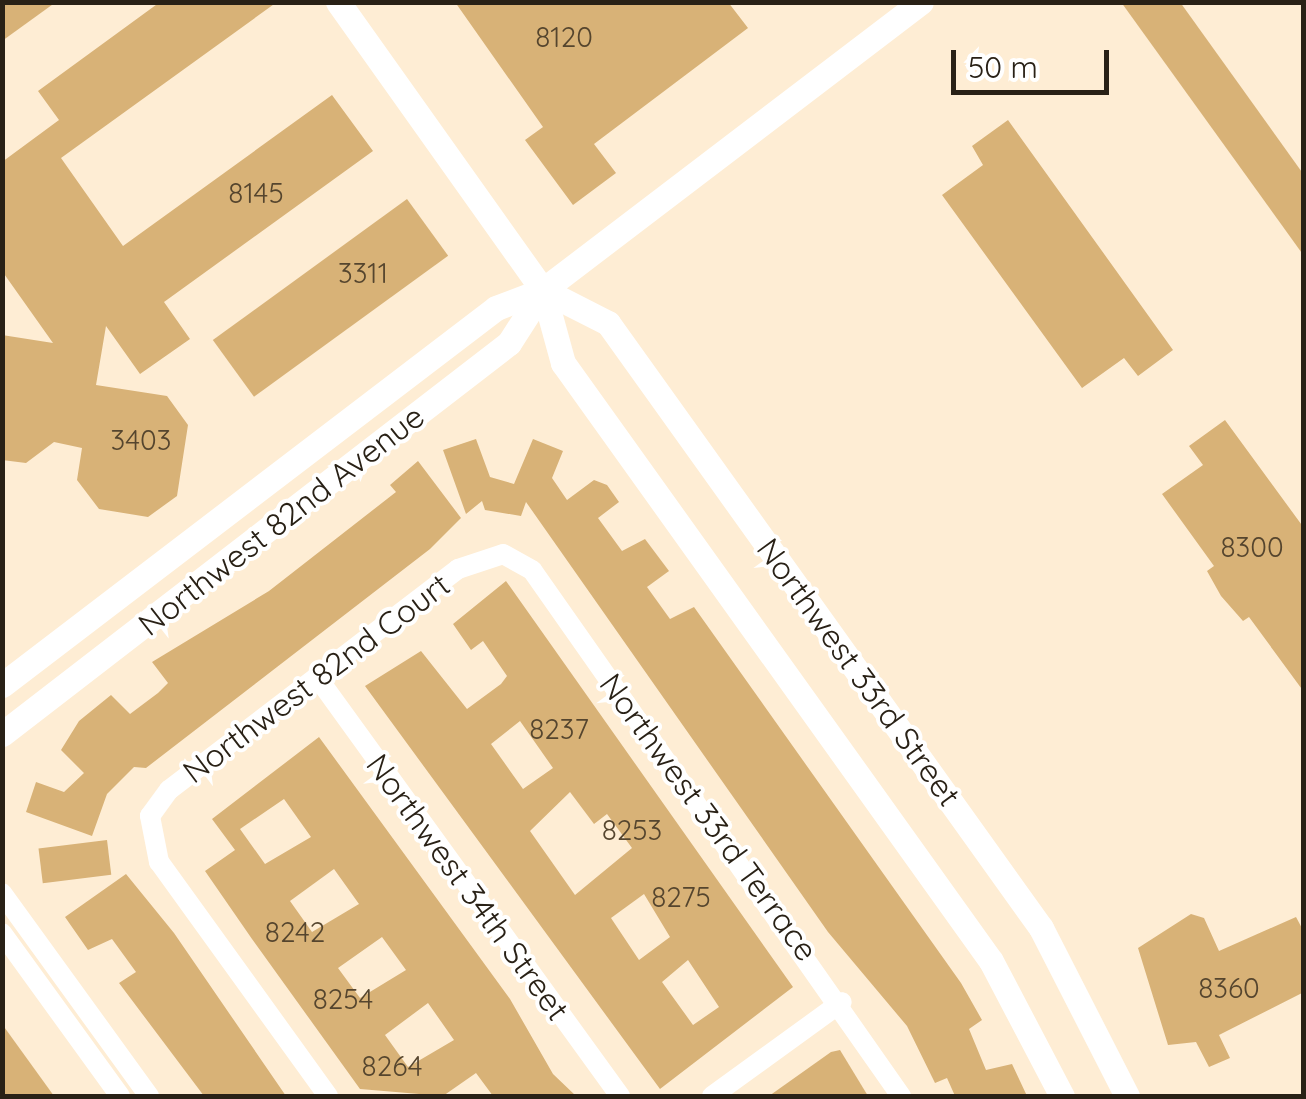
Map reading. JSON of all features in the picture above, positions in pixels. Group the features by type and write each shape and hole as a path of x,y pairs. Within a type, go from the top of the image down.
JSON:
{"street":[{"name":"Northwest 33rd Street","path":"338,2 542,290 563,363 966,925 1062,1096"},
{"name":"Northwest 82nd Avenue","path":"2,685 496,308 542,290 921,2"},
{"name":"Northwest 33rd Street","path":"542,290 608,323 1041,928 1127,1096"},
{"name":"Northwest 82nd Avenue","path":"2,734 509,342 542,290"},
{"path":"222,566 248,523 250,495"},
{"name":"Northwest 82nd Court","path":"328,1096 159,862 148,826 169,790 469,561 502,554"},
{"name":"Northwest 33rd Terrace","path":"502,554 532,570 842,1002 901,1096"},
{"name":"Northwest 34th Street","path":"317,677 620,1096"},
{"path":"2,893 149,1096"},
{"path":"2,933 120,1096"},
{"path":"712,1096 842,1002"},
{"path":"80,1042 100,1028"}],"building":[{"path":"2,2 56,2 2,41"},
{"path":"160,2 277,2 61,158 123,246 332,95 373,151 164,302 190,339 140,374 106,326 96,385 167,396 188,425 177,496 148,517 99,509 77,480 82,448 54,442 26,463 2,460 2,335 53,343 2,271 2,162 59,120 38,91"},
{"path":"455,2 728,2 748,28 594,144 616,173 573,205 525,140 543,127"},
{"path":"1121,2 1180,2 1304,175 1304,256"},
{"path":"1008,120 1173,350 1138,376 1124,358 1082,388 942,195 983,165 972,146"},
{"path":"407,199 448,256 254,397 213,340"},
{"path":"1225,420 1304,528 1304,692 1249,617 1243,621 1221,596 1207,571 1214,566 1162,494 1203,465 1189,446"},
{"path":"476,439 490,477 514,484 533,439 563,451 552,478 567,500 594,480 607,485 619,502 598,518 622,551 645,539 669,571 647,587 670,619 694,607 961,983 982,1020 969,1029 986,1070 1012,1064 1027,1096 955,1096 947,1078 935,1083 907,1026 828,932 526,502 521,516 485,510 482,501 466,514 443,450"},
{"path":"418,461 461,518 430,549 146,768 134,767 107,794 92,836 26,812 36,782 64,792 84,773 61,750 79,721 111,695 130,714 158,693 168,683 152,662 269,591 396,492 390,485"},
{"path":"506,581 793,987 660,1089 365,686 421,651 467,709 507,676 483,641 471,650 453,624","holes":["520,721 553,768 523,789 491,744","570,792 594,824 607,814 632,848 575,895 530,831","644,894 670,937 639,960 611,918","688,960 719,1007 693,1025 662,982"]},
{"path":"319,737 510,999 553,1074 576,1096 493,1096 476,1073 443,1096 360,1089 205,871 235,850 212,819","holes":["284,799 311,837 265,864 240,829","334,869 359,904 312,932 290,901","382,937 406,970 360,998 338,968","428,1003 454,1040 408,1067 385,1035"]},
{"path":"107,840 111,875 43,883 39,848"},
{"path":"126,874 174,933 286,1096 204,1096 119,983 136,972 112,939 88,950 65,917"},
{"path":"1191,914 1204,918 1219,951 1296,917 1304,932 1304,992 1219,1035 1230,1058 1209,1067 1196,1042 1168,1045 1138,948"},
{"path":"2,1024 54,1096 2,1096"},
{"path":"840,1050 868,1096 769,1096 831,1052"}]}
